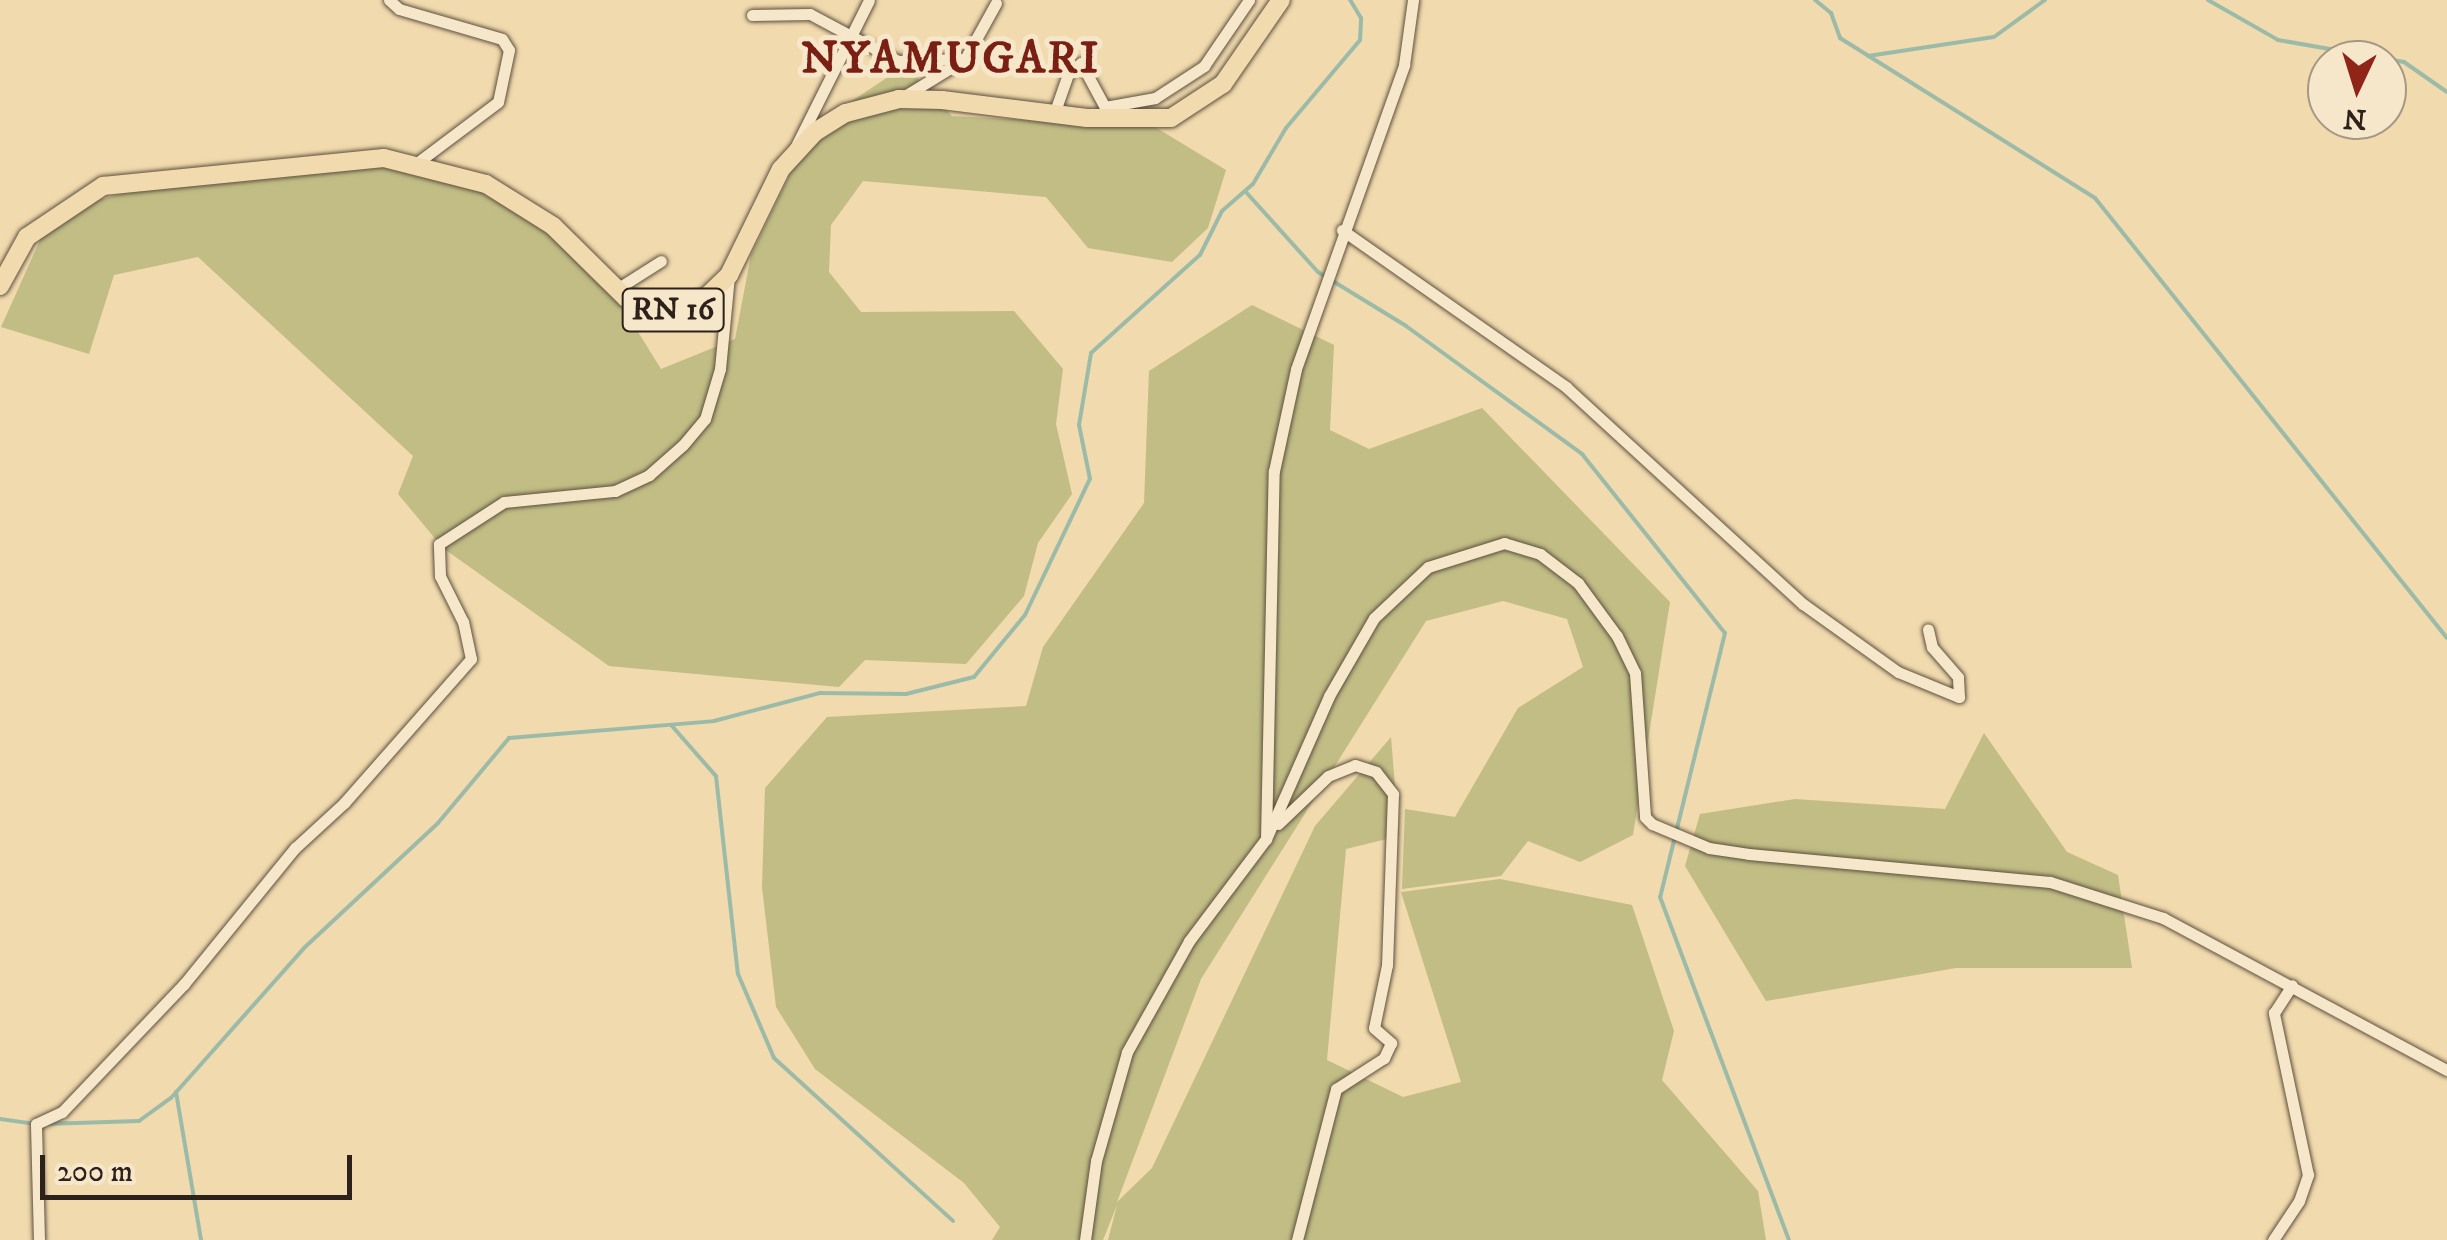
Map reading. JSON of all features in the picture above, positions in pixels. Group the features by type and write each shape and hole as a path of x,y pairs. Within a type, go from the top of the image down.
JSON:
{"main road":[{"name":"RN 16","path":"0,286 27,237 103,186 326,159 418,162 517,200 640,305 679,310 697,306 729,275 794,152 846,113 899,100 1054,114 1171,118 1202,101 1242,60 1281,0"}],"street":[{"path":"388,0 399,10 502,40 508,50 498,102 418,162"},
{"path":"794,152 854,36 868,0"},
{"path":"1236,0 1239,23"},
{"path":"1054,114 1068,74 1081,63 1108,113 1156,98 1204,66 1239,23 1249,0"},
{"path":"1266,838 1270,500 1296,369 1342,230 1399,79 1413,0"},
{"path":"899,100 965,60 996,3"},
{"path":"752,15 810,14 898,61 965,60"},
{"path":"1342,230 1566,387 1803,604 1898,672 1959,698 1958,677 1932,647 1928,629"},
{"path":"617,289 660,261"},
{"path":"39,1240 36,1124 62,1112 184,984 295,848 344,804 470,659 463,622 440,576 440,544 504,502 615,490 649,475 684,445 704,419 720,368 729,275"},
{"path":"1266,838 1328,696 1374,618 1428,568 1504,543 1540,554 1578,584 1617,636 1635,673 1645,816 1652,824 1709,848 1749,854 2050,882 2163,918 2447,1070"},
{"path":"1085,1240 1096,1162 1126,1052 1189,942 1266,838 1297,801 1328,776 1355,766 1376,772 1394,794 1387,966 1374,1028 1391,1043 1384,1058 1336,1090 1297,1240"},
{"path":"2272,1240 2300,1201 2308,1175 2274,1013 2292,984"}],"shaded area":[{"path":"906,65 952,116 1155,127 1226,170 1208,228 1172,262 1088,248 1046,197 863,181 831,225 829,272 861,312 1014,311 1063,369 1056,424 1072,494 1038,543 1024,596 966,664 865,660 839,687 609,666 443,548 398,494 413,456 198,257 114,275 89,354 1,327 41,238 98,200 232,165 392,156 509,187 588,251 661,369 735,339 751,255 813,127"},
{"path":"1252,305 1334,345 1330,430 1369,449 1482,408 1670,602 1633,835 1580,862 1528,841 1501,876 1402,889 1405,809 1455,817 1518,708 1583,667 1567,619 1503,601 1426,621 1201,979 1117,1202 1152,1168 1315,826 1391,737 1399,836 1346,849 1327,1060 1403,1097 1461,1082 1401,892 1500,879 1632,905 1674,1031 1662,1080 1758,1191 1766,1240 1108,1240 1117,1205 1103,1240 992,1240 1000,1227 964,1183 815,1069 776,1007 762,887 765,788 827,717 1026,706 1043,647 1144,503 1149,371"},
{"path":"1984,733 2067,852 2118,875 2132,968 1956,968 1766,1001 1685,866 1700,814 1795,799 1945,809"}],"waterway":[{"path":"44,1124 139,1121 171,1098 304,948 438,823 509,738 714,721 820,693 906,694 974,677 1025,615 1090,479 1079,425 1091,353 1200,255 1222,211 1253,184 1286,128 1360,40 1361,18 1350,0"},
{"path":"1815,0 1831,13 1840,38 2095,198 2447,638"},
{"path":"1868,56 1994,37 2045,0"},
{"path":"2208,0 2278,40 2404,62 2447,92"},
{"path":"1245,191 1318,272 1406,326 1582,454 1725,633 1660,897 1789,1240"},
{"path":"672,726 716,776 738,974 774,1058 953,1221"},
{"path":"176,1092 201,1240"},
{"path":"0,1119 35,1124"}],"district":[{"name":"NYAMUGARI","path":"951,60"}]}
